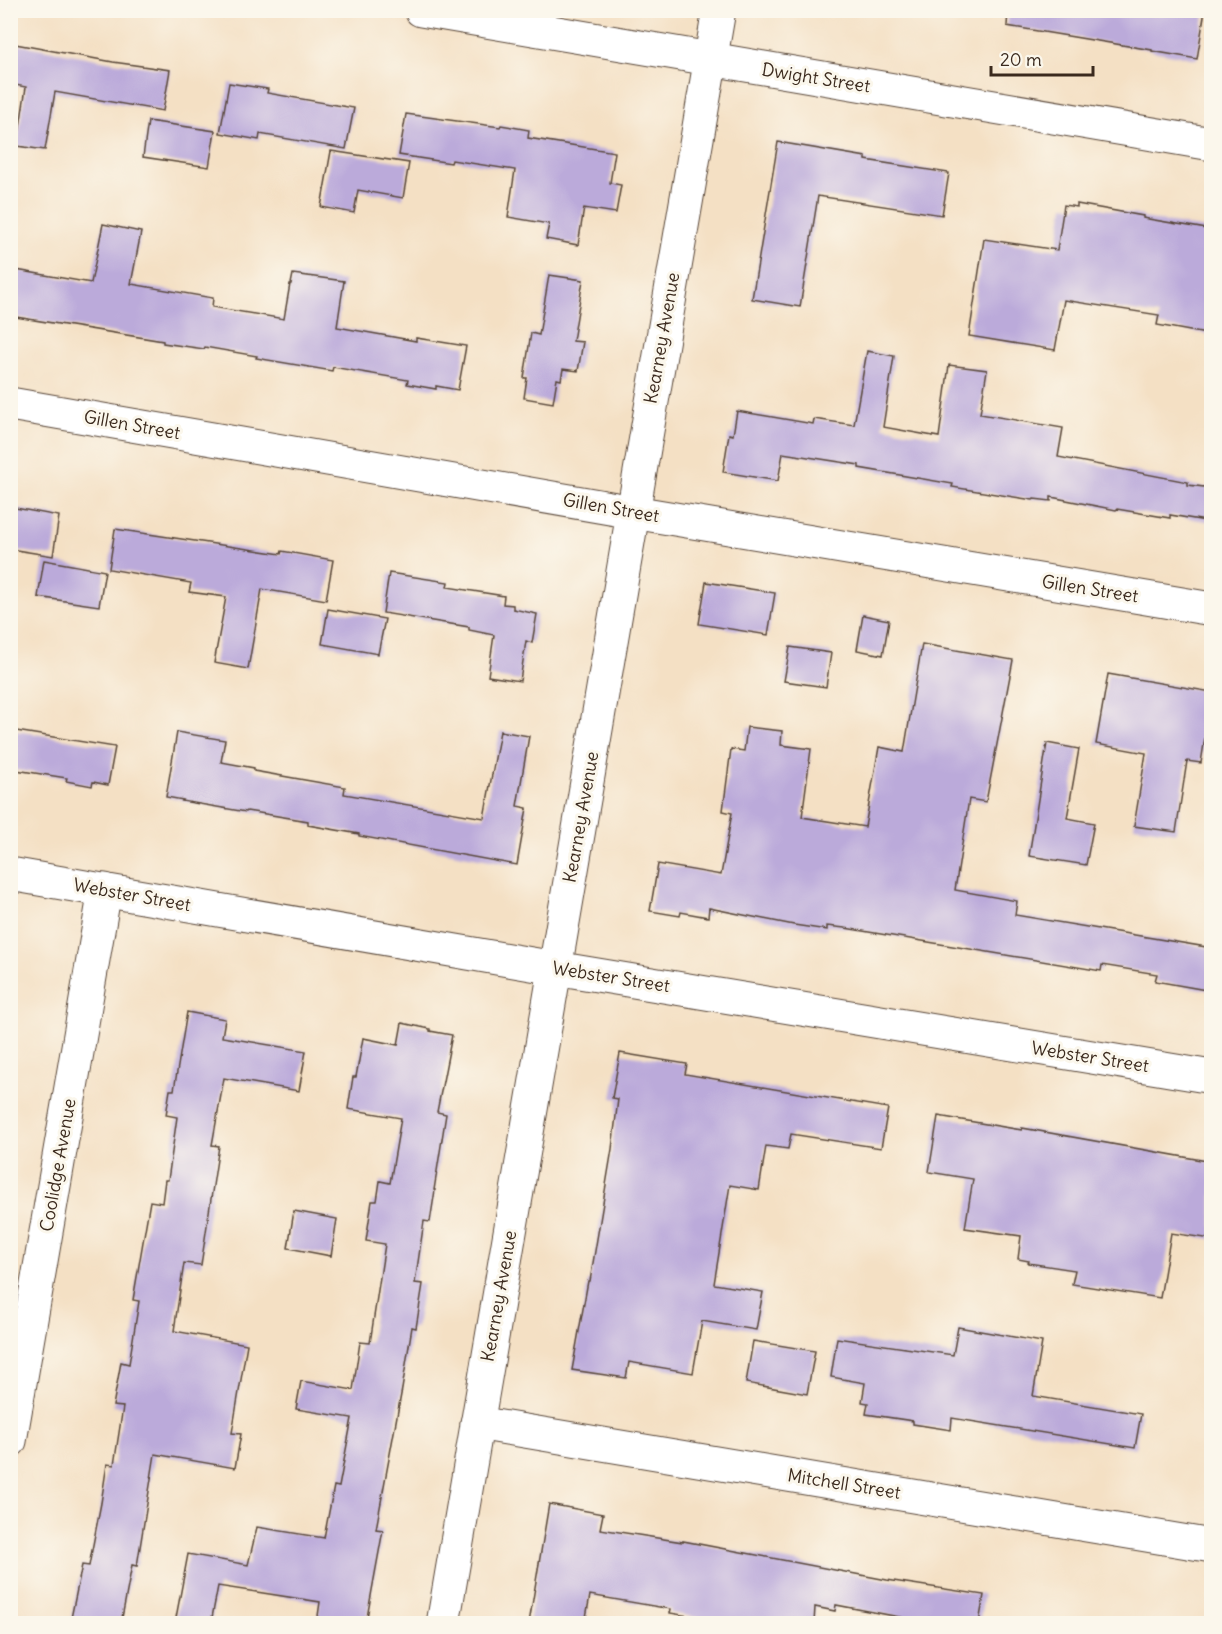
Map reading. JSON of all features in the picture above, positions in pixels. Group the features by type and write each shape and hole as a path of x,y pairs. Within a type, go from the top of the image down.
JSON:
{"street":[{"name":"Dwight Street","path":"421,10 1212,144"},
{"name":"Kearney Avenue","path":"443,1623 719,10"},
{"name":"Gillen Street","path":"10,404 1212,609"},
{"name":"Webster Street","path":"10,874 555,968 1212,1077"},
{"name":"Coolidge Avenue","path":"10,1441 105,890"},
{"name":"Mitchell Street","path":"477,1423 1212,1546"}],"building":[{"path":"1008,10 1205,10 1197,59 1007,26"},
{"path":"10,43 170,70 163,111 55,92 45,150 17,146 26,87 10,84"},
{"path":"229,83 268,89 267,93 354,108 346,149 260,134 259,140 220,133"},
{"path":"406,114 529,130 528,138 615,152 610,183 621,185 616,213 584,208 578,245 546,239 549,224 508,217 515,170 452,160 451,163 399,155"},
{"path":"148,121 215,131 209,167 143,157"},
{"path":"778,142 866,157 866,160 949,173 942,215 818,196 800,307 752,299"},
{"path":"331,151 409,163 403,198 358,190 354,213 321,207"},
{"path":"1077,204 1212,230 1212,335 1157,325 1159,315 1064,300 1055,350 969,336 984,239 1057,250 1064,205 1077,207"},
{"path":"103,224 141,232 131,284 213,298 212,307 284,319 293,274 344,281 337,327 416,341 416,338 466,346 458,390 436,386 436,389 407,384 408,380 333,367 332,371 205,347 204,349 163,343 163,341 10,316 10,269 91,283"},
{"path":"549,275 583,280 573,341 583,342 578,371 563,369 561,380 557,379 553,403 524,398 527,378 524,378 531,333 539,335"},
{"path":"867,351 894,356 883,427 939,437 949,365 987,370 980,414 1063,428 1058,457 1212,488 1212,522 1116,510 1051,497 1051,501 1033,500 952,487 953,484 859,468 859,465 783,453 778,481 723,472 729,434 733,435 737,411 813,424 814,419 854,425"},
{"path":"10,507 59,516 53,556 10,549"},
{"path":"115,529 333,560 326,600 262,589 248,669 214,663 226,597 189,592 191,583 109,569"},
{"path":"44,560 105,571 99,606 38,597"},
{"path":"389,573 448,582 447,587 504,596 503,604 513,605 513,609 537,614 532,643 526,641 520,681 488,676 494,635 469,630 469,627 383,613"},
{"path":"706,582 775,593 768,635 699,624"},
{"path":"328,609 385,619 378,654 322,644"},
{"path":"863,615 889,620 883,655 857,650"},
{"path":"922,644 1013,660 986,802 969,799 955,890 1017,901 1015,915 1212,948 1212,991 1155,981 1157,974 1102,965 1101,971 845,928 827,926 827,930 794,925 709,908 708,917 681,912 680,916 650,911 658,864 721,875 732,813 723,811 731,749 744,751 747,727 782,731 781,745 811,749 802,817 865,827 879,747 904,752"},
{"path":"790,647 831,653 826,687 784,681"},
{"path":"1108,674 1212,692 1201,763 1187,761 1176,832 1134,826 1146,753 1096,744"},
{"path":"10,730 115,747 108,785 93,782 92,786 66,781 67,778 10,769"},
{"path":"500,731 529,736 517,806 527,808 517,865 359,836 359,834 308,825 308,821 166,797 177,732 225,740 221,762 254,768 254,771 345,787 344,794 484,818"},
{"path":"1047,743 1079,749 1067,818 1094,823 1086,865 1029,856"},
{"path":"187,1012 225,1019 222,1037 306,1051 299,1091 224,1078 212,1145 219,1146 201,1265 184,1263 174,1331 247,1344 232,1433 241,1434 235,1468 155,1454 137,1566 132,1565 121,1623 70,1623 82,1565 89,1566 107,1464 114,1465 123,1407 113,1406 121,1362 129,1364 139,1301 133,1300 150,1201 162,1203 165,1180 168,1180 177,1117 166,1115 170,1090 174,1090"},
{"path":"402,1023 452,1035 437,1112 446,1114 435,1190 430,1222 424,1221 415,1283 423,1284 416,1328 412,1327 376,1529 383,1530 366,1623 317,1623 320,1602 218,1586 211,1623 175,1623 188,1554 248,1565 257,1527 324,1538 334,1486 339,1487 352,1418 296,1409 301,1381 353,1390 360,1342 370,1343 385,1244 366,1241 372,1201 377,1201 380,1181 390,1183 401,1118 348,1109 363,1038 398,1045"},
{"path":"620,1053 687,1064 685,1074 888,1108 881,1148 791,1134 788,1149 766,1146 759,1190 730,1185 714,1284 763,1292 756,1330 702,1321 693,1373 629,1362 626,1378 572,1370 588,1281 590,1281 612,1149 618,1099 612,1098"},
{"path":"938,1116 1022,1130 1022,1128 1212,1162 1212,1239 1171,1233 1160,1298 1072,1284 1075,1270 1028,1263 1029,1261 1018,1259 1021,1236 965,1228 973,1179 929,1172"},
{"path":"294,1211 337,1219 331,1256 288,1248"},
{"path":"958,1327 1042,1342 1033,1396 1141,1414 1135,1448 952,1418 951,1430 913,1424 913,1421 866,1414 868,1403 862,1402 865,1383 831,1377 837,1338 953,1355"},
{"path":"753,1341 815,1351 807,1394 746,1383"},
{"path":"549,1504 603,1514 600,1529 683,1541 887,1580 984,1595 979,1623 931,1623 836,1605 835,1611 815,1607 814,1623 706,1623 707,1619 670,1613 671,1609 590,1595 585,1623 529,1623"}]}
